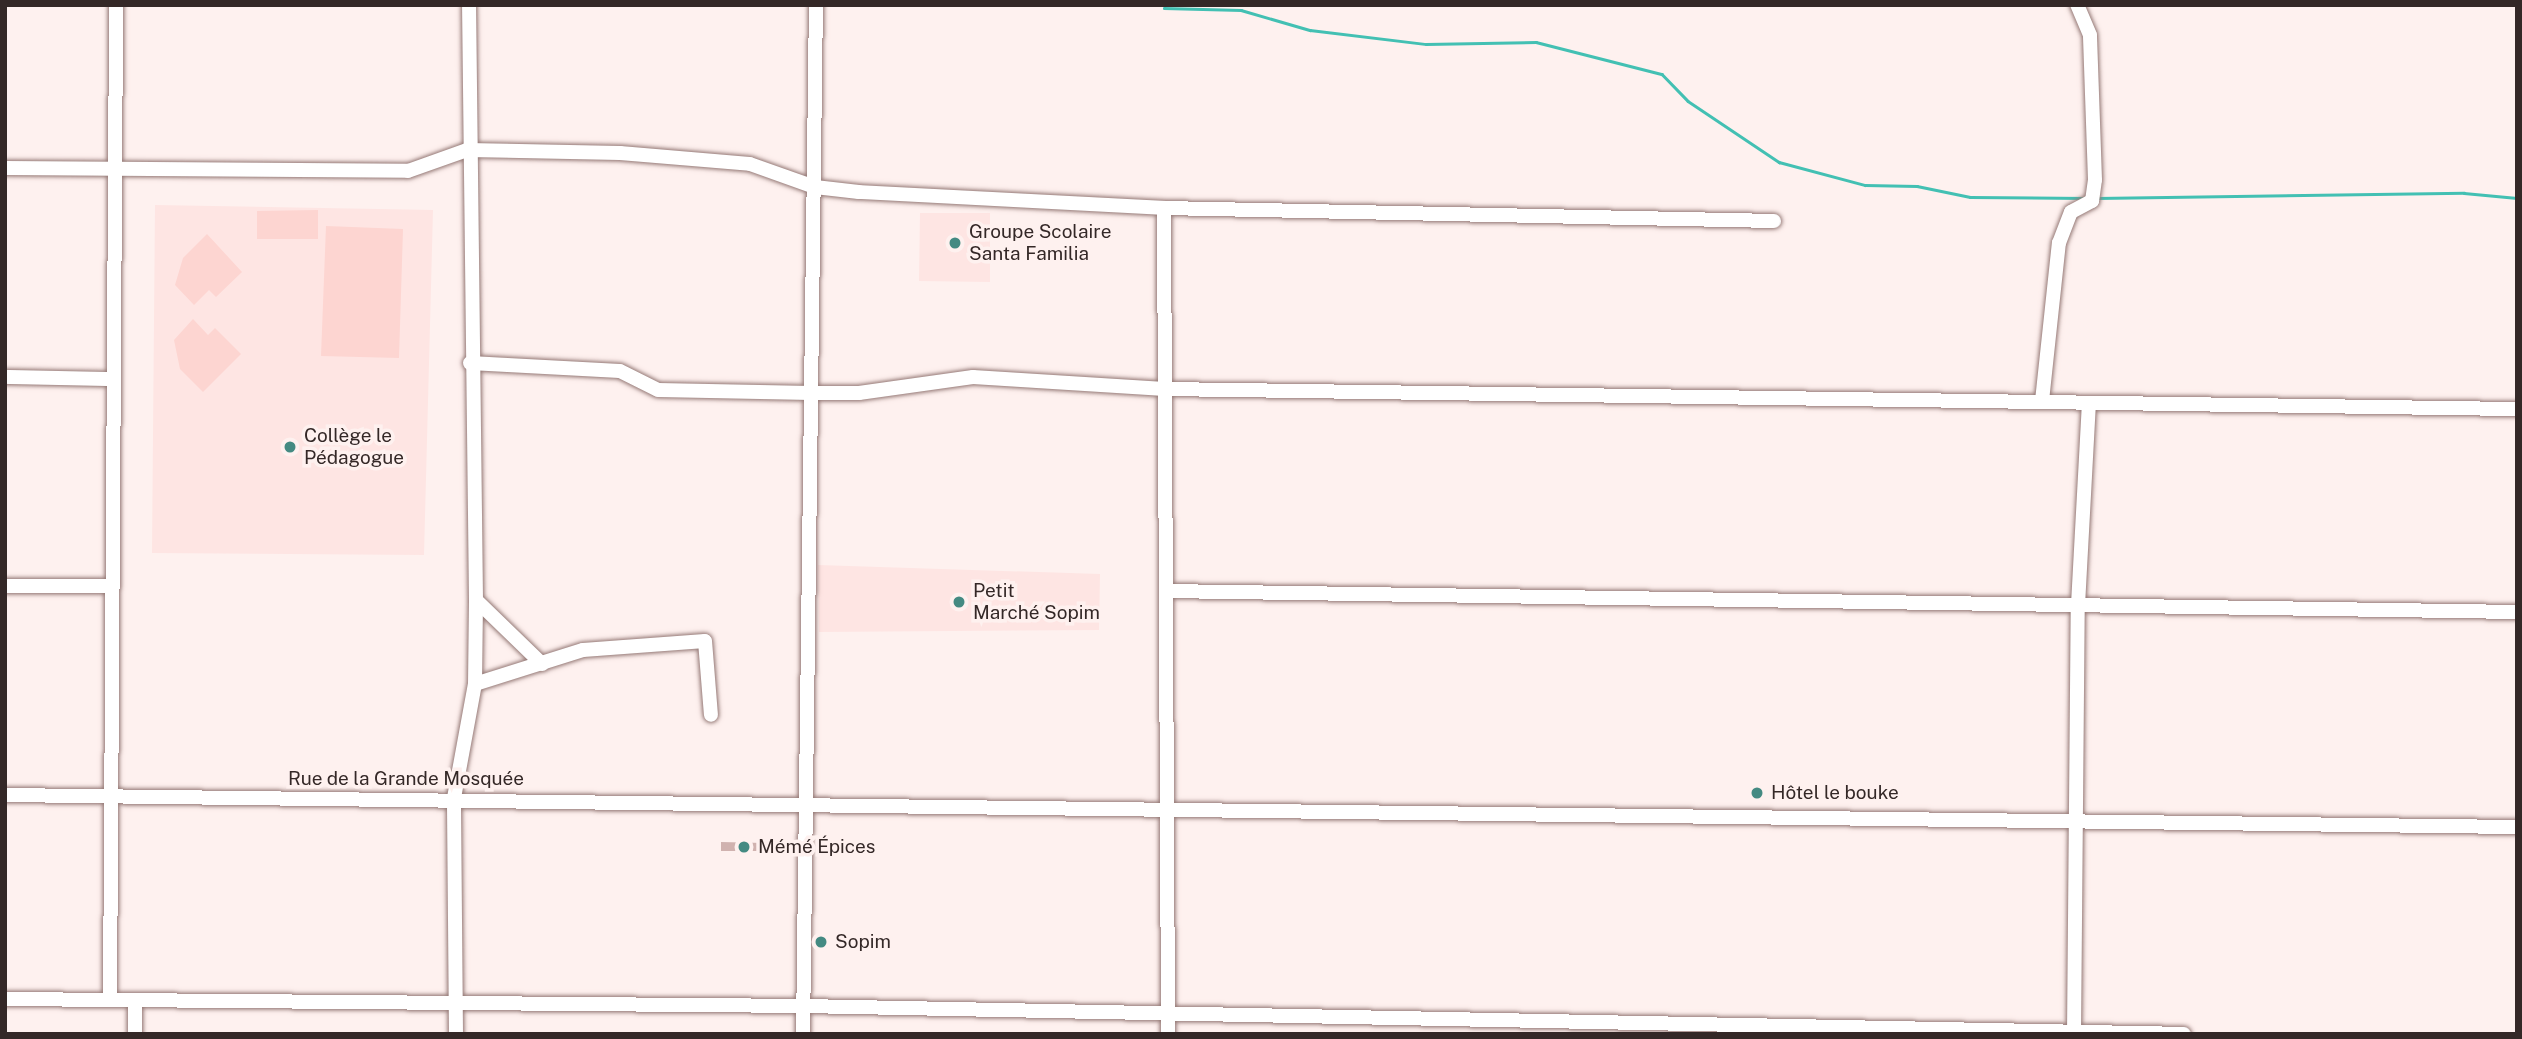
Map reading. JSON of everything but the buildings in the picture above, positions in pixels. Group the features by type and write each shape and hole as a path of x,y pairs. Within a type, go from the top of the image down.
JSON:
{"street":[{"path":"110,1000 116,5"},
{"path":"456,1034 454,798 475,684 476,600 467,150 469,5"},
{"path":"803,1034 816,187 816,5"},
{"path":"2042,401 2059,243 2071,212 2092,201 2095,180 2090,34 2077,5"},
{"path":"5,168 408,171 467,150 620,153 750,164 816,187 1164,208 1774,221"},
{"path":"1164,208 1168,1034"},
{"path":"470,363 620,371 658,390 859,393 973,377 1165,389 2517,409"},
{"path":"5,377 113,379"},
{"path":"2074,1033 2080,824 2078,605 2089,403"},
{"path":"5,586 111,586"},
{"path":"1166,591 2517,612"},
{"path":"476,600 542,664"},
{"path":"475,684 583,650 705,641 711,715"},
{"name":"Rue de la Grande Mosquée","path":"5,794 806,801 2080,824 2517,827"},
{"path":"5,999 456,1006 803,1006 1168,1014 1588,1028 2184,1034"},
{"path":"135,1001 135,1034"}],"shaded area":[{"name":"Collège le Pédagogue","path":"155,205 433,210 424,555 152,553"},
{"path":"318,210 318,239 257,239 257,211"},
{"name":"Groupe Scolaire Santa Familia","path":"920,213 990,213 990,282 919,281"},
{"path":"326,226 403,229 399,358 321,356"},
{"path":"207,234 242,272 216,297 209,290 194,305 175,285 183,258"},
{"path":"193,319 208,335 215,328 241,354 203,392 180,369 174,340"},
{"name":"Petit Marché Sopim","path":"818,565 1100,574 1099,630 819,632"}],"waterway":[{"path":"1164,8 1241,10 1310,30 1426,44 1536,42 1662,74 1688,101 1779,162 1865,185 1917,186 1970,197 2086,198"},
{"path":"2097,198 2464,193 2517,198"}],"place":[{"name":"Groupe Scolaire Santa Familia","path":"955,243"},
{"name":"Collège le Pédagogue","path":"290,447"},
{"name":"Petit Marché Sopim","path":"959,602"},
{"name":"Hôtel le bouke","path":"1757,793"},
{"name":"Mémé Épices","path":"744,847"},
{"name":"Sopim","path":"821,942"}]}
